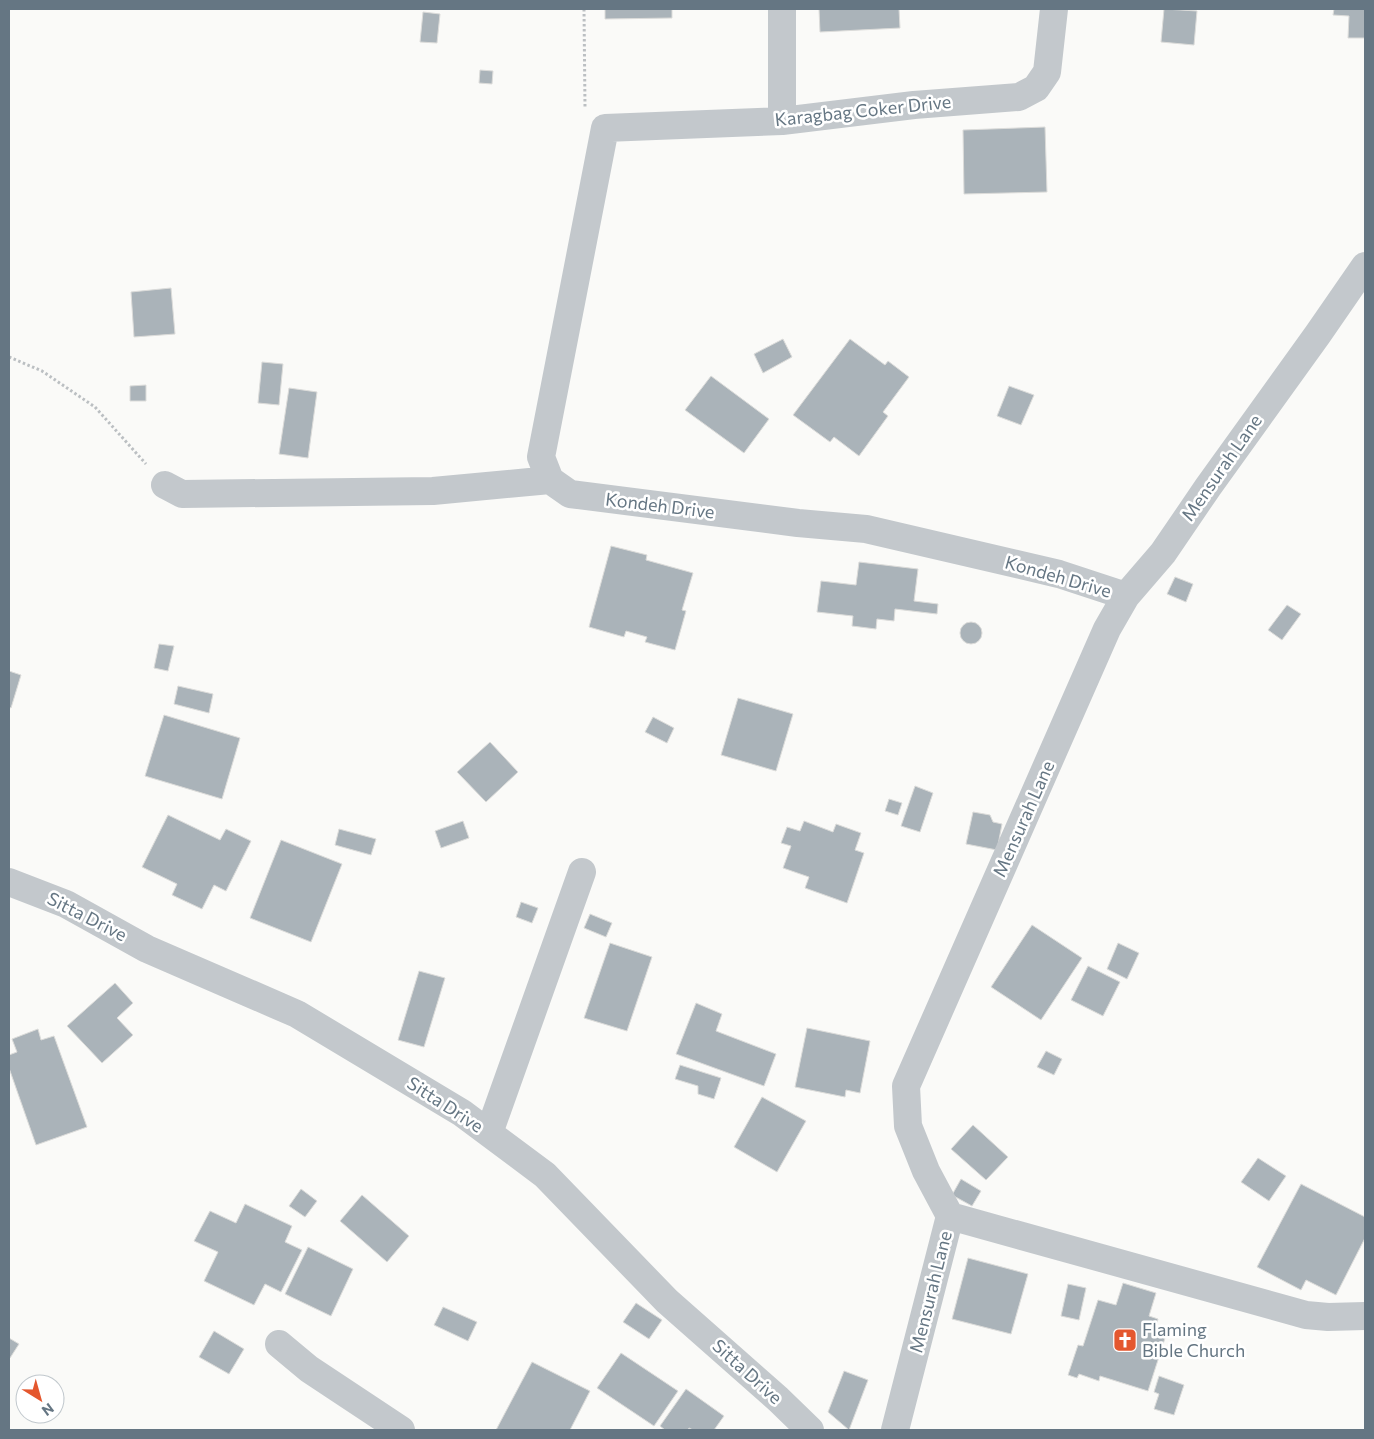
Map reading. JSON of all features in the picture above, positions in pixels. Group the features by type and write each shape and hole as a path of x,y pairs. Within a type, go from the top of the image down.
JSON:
{"street":[{"path":"782,9 782,121"},
{"name":"Karagbag Coker Drive","path":"605,128 782,121 914,106 1019,97 1036,88 1047,72 1054,9"},
{"path":"165,485 182,494 433,491 550,480 541,457 605,128"},
{"name":"Mensurah Lane","path":"895,1430 950,1216 926,1171 908,1126 906,1086 1107,629 1126,596 1162,553 1365,266"},
{"name":"Kondeh Drive","path":"550,480 570,494 798,523 866,529 1059,574 1126,596"},
{"path":"489,1133 582,872"},
{"name":"Sitta Drive","path":"9,882 66,904 147,949 297,1014 462,1113 544,1175 667,1301 778,1399 810,1430"},
{"path":"950,1216 1306,1315 1328,1317 1365,1316"},
{"path":"279,1344 309,1369 401,1430"}],"path":[{"path":"584,9 585,110 594,122 605,128"},
{"path":"9,357 42,371 96,407 165,485"}],"building":[{"path":"605,9 672,9 672,18 605,19"},
{"path":"819,9 899,9 900,28 820,32"},
{"path":"1164,9 1197,11 1194,45 1161,42"},
{"path":"1334,9 1365,9 1365,38 1348,38 1349,16 1333,15"},
{"path":"423,12 440,14 437,43 420,42"},
{"path":"480,70 493,71 492,84 479,83"},
{"path":"1045,127 1047,192 964,194 963,130"},
{"path":"171,288 175,334 134,337 131,292"},
{"path":"783,339 792,357 763,373 754,354"},
{"path":"850,339 885,365 888,361 909,377 883,412 888,416 859,456 834,437 830,442 793,415"},
{"path":"262,362 283,364 279,405 258,403"},
{"path":"711,376 769,419 744,453 685,410"},
{"path":"146,385 146,401 130,401 130,386"},
{"path":"1009,386 1034,395 1021,425 997,416"},
{"path":"289,388 317,392 308,458 279,454"},
{"path":"611,546 647,555 646,560 693,573 682,610 686,611 675,650 645,642 647,637 626,631 624,637 589,627"},
{"path":"859,562 918,569 914,601 938,604 937,614 895,609 894,621 877,619 876,629 852,626 853,616 817,612 821,581 856,585"},
{"path":"1175,577 1193,584 1186,602 1167,594"},
{"path":"1287,605 1301,614 1282,640 1268,630"},
{"path":"967,622 975,622 982,629 982,637 975,644 967,644 960,637 960,629"},
{"path":"159,644 174,646 168,671 154,668"},
{"path":"9,671 21,675 11,708 9,707"},
{"path":"178,686 213,694 209,713 174,704"},
{"path":"738,698 793,714 776,771 721,755"},
{"path":"164,715 240,738 222,799 145,776"},
{"path":"653,717 674,728 667,743 645,732"},
{"path":"490,742 518,772 486,802 457,772"},
{"path":"915,786 933,793 920,832 901,826"},
{"path":"889,799 902,803 898,815 885,811"},
{"path":"973,812 990,815 993,822 1002,824 997,850 966,844"},
{"path":"168,815 220,840 226,829 251,841 226,891 214,885 202,909 172,895 177,884 142,867"},
{"path":"463,821 469,838 441,848 435,831"},
{"path":"804,821 833,832 836,824 861,833 855,850 864,853 847,903 805,888 809,877 783,868 791,846 781,843 787,827 800,831"},
{"path":"339,829 376,839 371,855 335,845"},
{"path":"281,840 342,864 311,942 250,918"},
{"path":"521,902 538,908 532,923 516,917"},
{"path":"590,914 612,923 606,937 584,928"},
{"path":"1032,925 1082,958 1041,1020 991,987"},
{"path":"610,943 652,957 627,1031 584,1018"},
{"path":"1118,943 1139,953 1127,979 1107,969"},
{"path":"1088,966 1120,982 1103,1016 1071,1000"},
{"path":"419,971 445,978 424,1047 398,1040"},
{"path":"115,983 133,1003 117,1018 133,1035 102,1063 67,1026"},
{"path":"696,1003 722,1014 716,1031 776,1054 764,1086 676,1054"},
{"path":"807,1028 870,1041 860,1093 846,1090 845,1097 795,1087"},
{"path":"38,1029 41,1040 54,1036 87,1127 36,1145 9,1068 9,1055 17,1052 12,1039"},
{"path":"1046,1051 1062,1059 1054,1075 1037,1067"},
{"path":"680,1065 721,1078 714,1099 698,1094 698,1086 675,1079"},
{"path":"762,1097 806,1121 777,1172 734,1147"},
{"path":"973,1125 1008,1157 986,1180 951,1149"},
{"path":"1258,1158 1286,1176 1269,1201 1241,1182"},
{"path":"961,1179 981,1191 972,1206 952,1195"},
{"path":"1301,1184 1365,1217 1365,1238 1336,1295 1306,1280 1301,1290 1257,1267"},
{"path":"301,1189 317,1201 305,1217 289,1206"},
{"path":"362,1195 409,1236 387,1262 340,1221"},
{"path":"245,1204 292,1226 285,1242 302,1250 281,1292 265,1284 254,1305 204,1281 218,1252 194,1241 210,1211 236,1223"},
{"path":"308,1247 353,1269 331,1316 285,1294"},
{"path":"968,1258 1028,1274 1011,1334 952,1319"},
{"name":"Flaming Bible Church","path":"1123,1283 1156,1293 1149,1316 1158,1319 1155,1331 1166,1335 1148,1391 1100,1376 1099,1381 1079,1374 1077,1378 1068,1375 1078,1345 1083,1346 1098,1300 1116,1305"},
{"path":"1068,1284 1086,1288 1079,1320 1061,1316"},
{"path":"636,1303 662,1320 649,1339 623,1322"},
{"path":"443,1307 477,1322 468,1341 434,1325"},
{"path":"214,1331 244,1349 229,1374 199,1357"},
{"path":"9,1338 19,1344 10,1358 9,1358"},
{"path":"621,1353 678,1391 654,1426 597,1388"},
{"path":"532,1362 590,1391 570,1430 496,1430"},
{"path":"844,1371 868,1380 849,1430 828,1412"},
{"path":"1159,1376 1184,1385 1174,1415 1154,1409 1159,1394 1154,1392"},
{"path":"686,1389 724,1416 714,1430 693,1430 689,1428 688,1430 665,1430 660,1426"}],"place":[{"name":"Flaming Bible Church","path":"1125,1340"}]}
